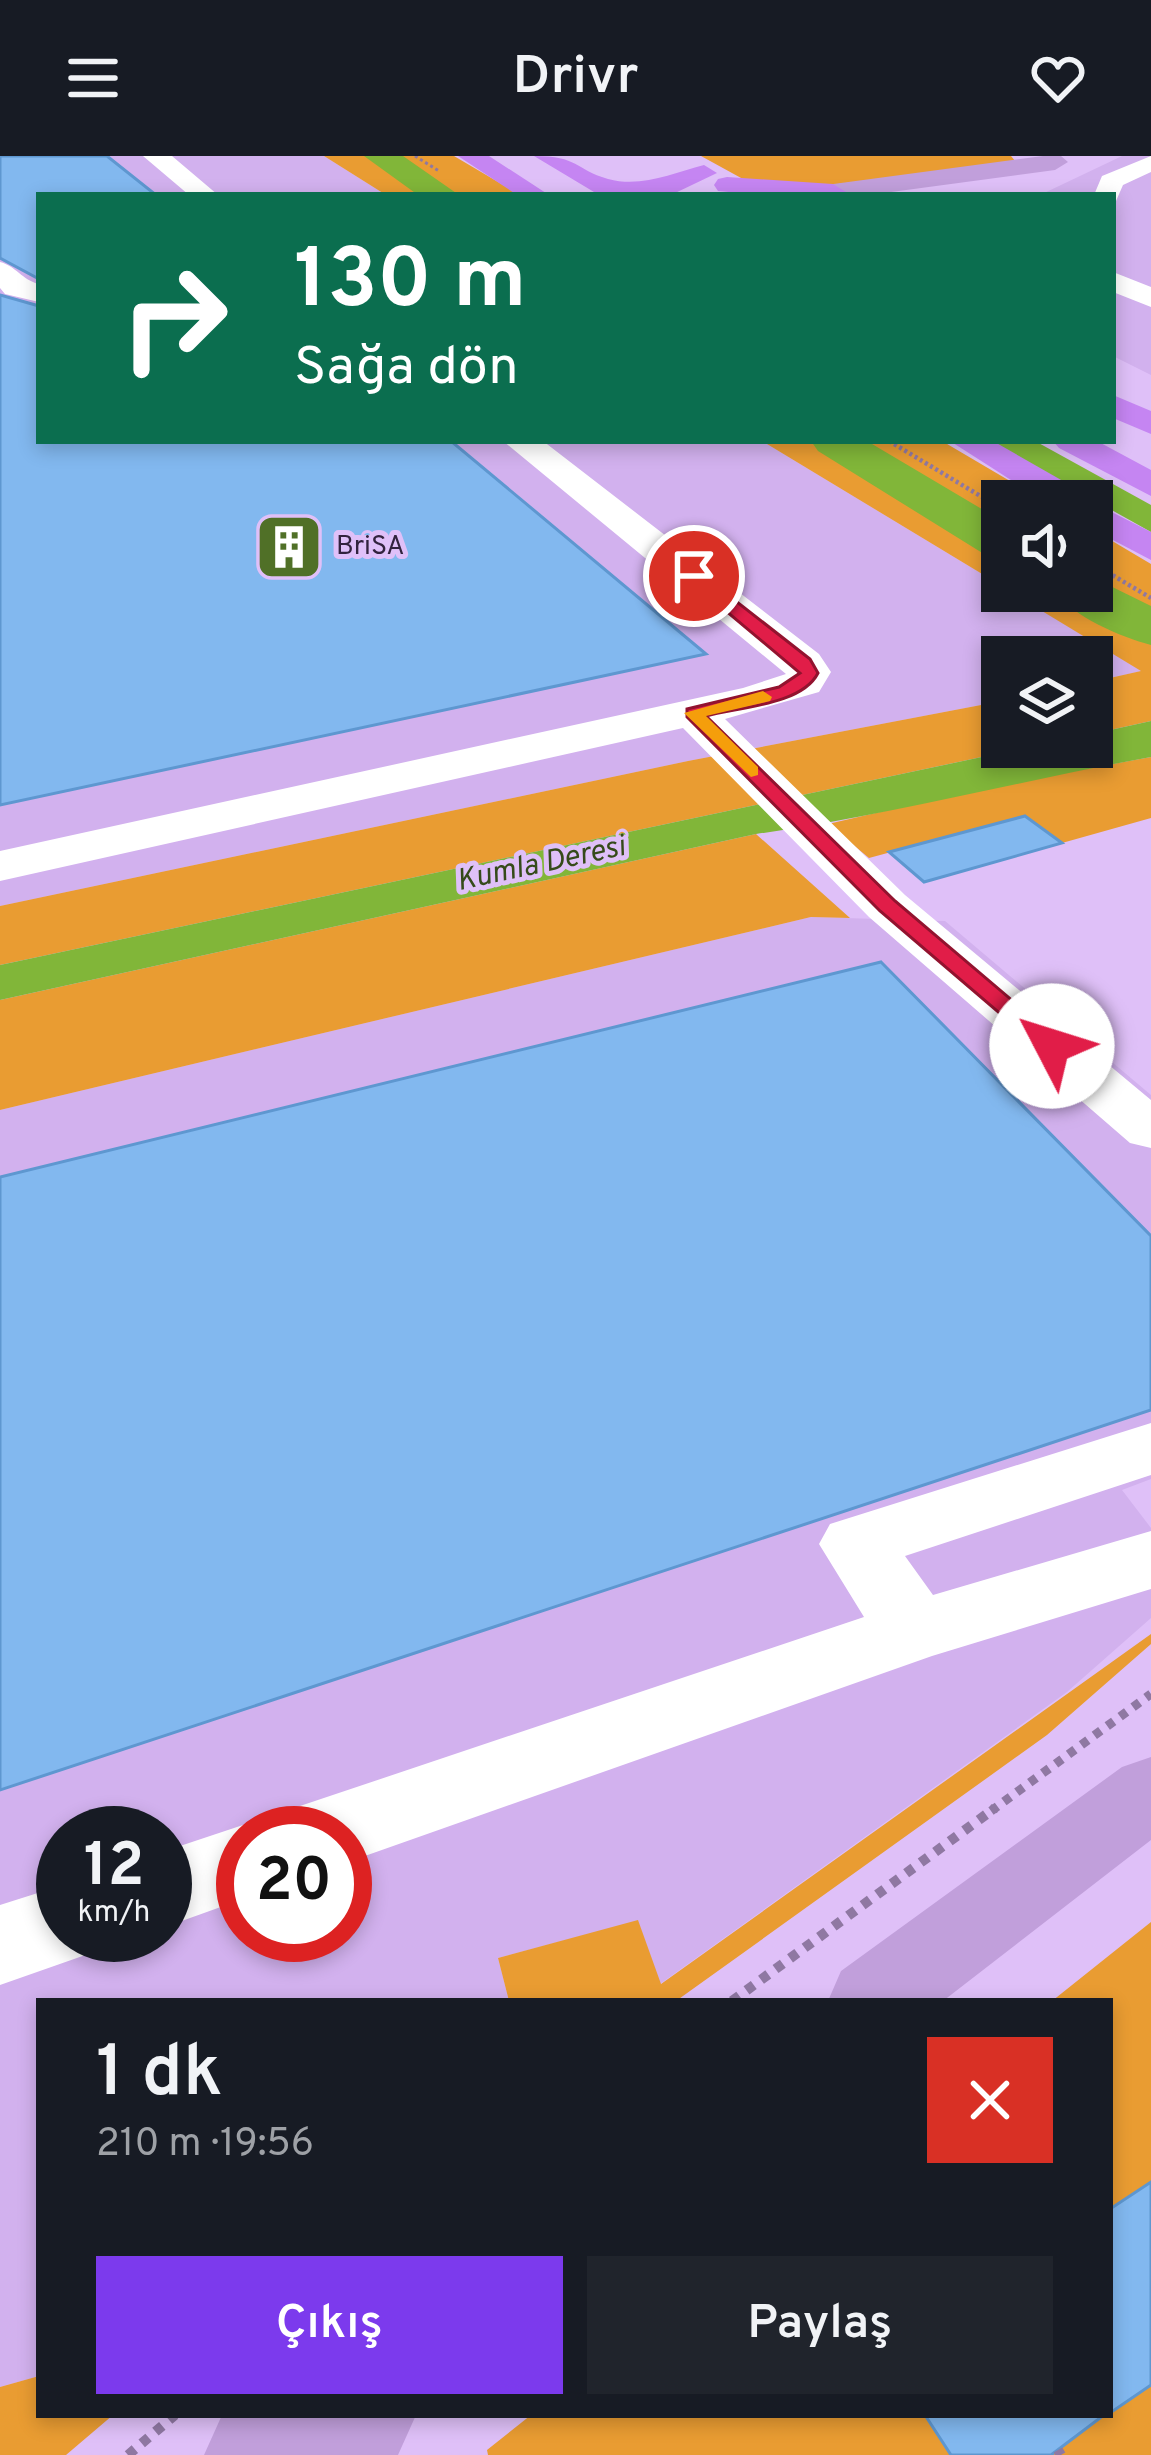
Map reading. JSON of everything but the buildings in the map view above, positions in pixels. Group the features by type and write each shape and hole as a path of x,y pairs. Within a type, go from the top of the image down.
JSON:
{"highway":[{"path":"471,156 531,192"},
{"path":"547,156 611,191 720,187 793,192"},
{"path":"589,156 656,192"},
{"path":"626,156 720,187"},
{"path":"669,156 720,187"},
{"path":"1116,378 1151,396"},
{"path":"1116,406 1151,424"},
{"path":"973,444 1035,480"},
{"path":"1093,444 1151,481"},
{"path":"1100,444 1151,454"},
{"path":"1113,526 1151,548"}],"main road":[{"path":"835,192 1055,158"},
{"path":"902,192 1000,179 1055,158"},
{"path":"877,1998 1151,1792"},
{"path":"257,2455 308,2418"},
{"path":"280,2455 319,2418"},
{"path":"326,2455 360,2418"}],"lane":[{"path":"156,156 201,192"},
{"path":"1108,192 1111,181 1151,162"},
{"path":"0,271 16,288 36,292"},
{"path":"1116,281 1151,298"},
{"path":"0,866 693,713 804,683 809,673 804,663 525,444"},
{"path":"693,713 859,877 1151,1130"},
{"path":"915,1631 856,1544 1151,1449"},
{"path":"372,1818 915,1631 1151,1560"},
{"path":"0,1945 36,1933"}],"path":[{"path":"894,444 981,496"},
{"path":"1113,575 1151,598"},
{"path":"736,1998 1151,1694"},
{"path":"128,2455 171,2418"}],"shaded area":[{"path":"0,156 324,156 381,192 36,192 36,444 767,444 981,573 981,612 1045,612 1084,636 981,636 981,705 688,761 0,906"},
{"path":"324,156 454,156 515,192 381,192"},
{"path":"701,156 1011,156 1016,162 822,186 752,184"},
{"path":"1122,156 1151,156 1151,375 1116,358 1116,192 1046,192"},
{"path":"767,444 947,444 1008,480 981,480 981,573"},
{"path":"1113,541 1151,564 1151,721 1113,729 1113,677 1141,671 1113,654 1113,636 1083,636 1044,612 1113,612"},
{"path":"1113,653 1142,671 1113,677"},
{"path":"981,705 981,757 0,965 0,906 688,761"},
{"path":"1151,757 1151,818 1062,843 1024,816 869,858 828,824 992,786 1113,768 1113,764"},
{"path":"756,834 850,918 811,917 0,1110 0,1000"},
{"path":"811,917 945,921 1151,1095 1151,1479 1122,1490 1151,1528 1151,1618 1067,1692 660,1984 638,1921 498,1958 508,1998 36,1998 36,2377 0,2387 0,1110"},
{"path":"1151,1634 1151,1644 1047,1735 680,1998 508,1998 498,1958 638,1920 661,1984"},
{"path":"1151,1922 1151,2455 488,2455 487,2450 527,2418 1113,2418 1113,1998 1056,1998"},
{"path":"36,2377 36,2418 109,2418 66,2455 0,2455 0,2387"}],"water":[{"path":"993,444 1040,444 1106,480 1058,480"},
{"path":"1113,484 1151,505 1151,532 1113,511"},
{"path":"1151,721 1151,757 1113,765 1113,729"},
{"name":"Kumla Deresi","path":"981,757 981,768 1097,768 756,834 0,1000 0,965"}],"waterway":[{"path":"380,156 437,192"},
{"path":"839,444 981,530"},
{"path":"1113,608 1151,628"}],"slow traffic":[{"path":"751,771 693,713 763,697"}],"place":[{"name":"BriSA","path":"289,547"}],"route":[{"path":"694,576 804,663 809,673 804,683 785,691 693,713 887,906 1052,1046"}]}
